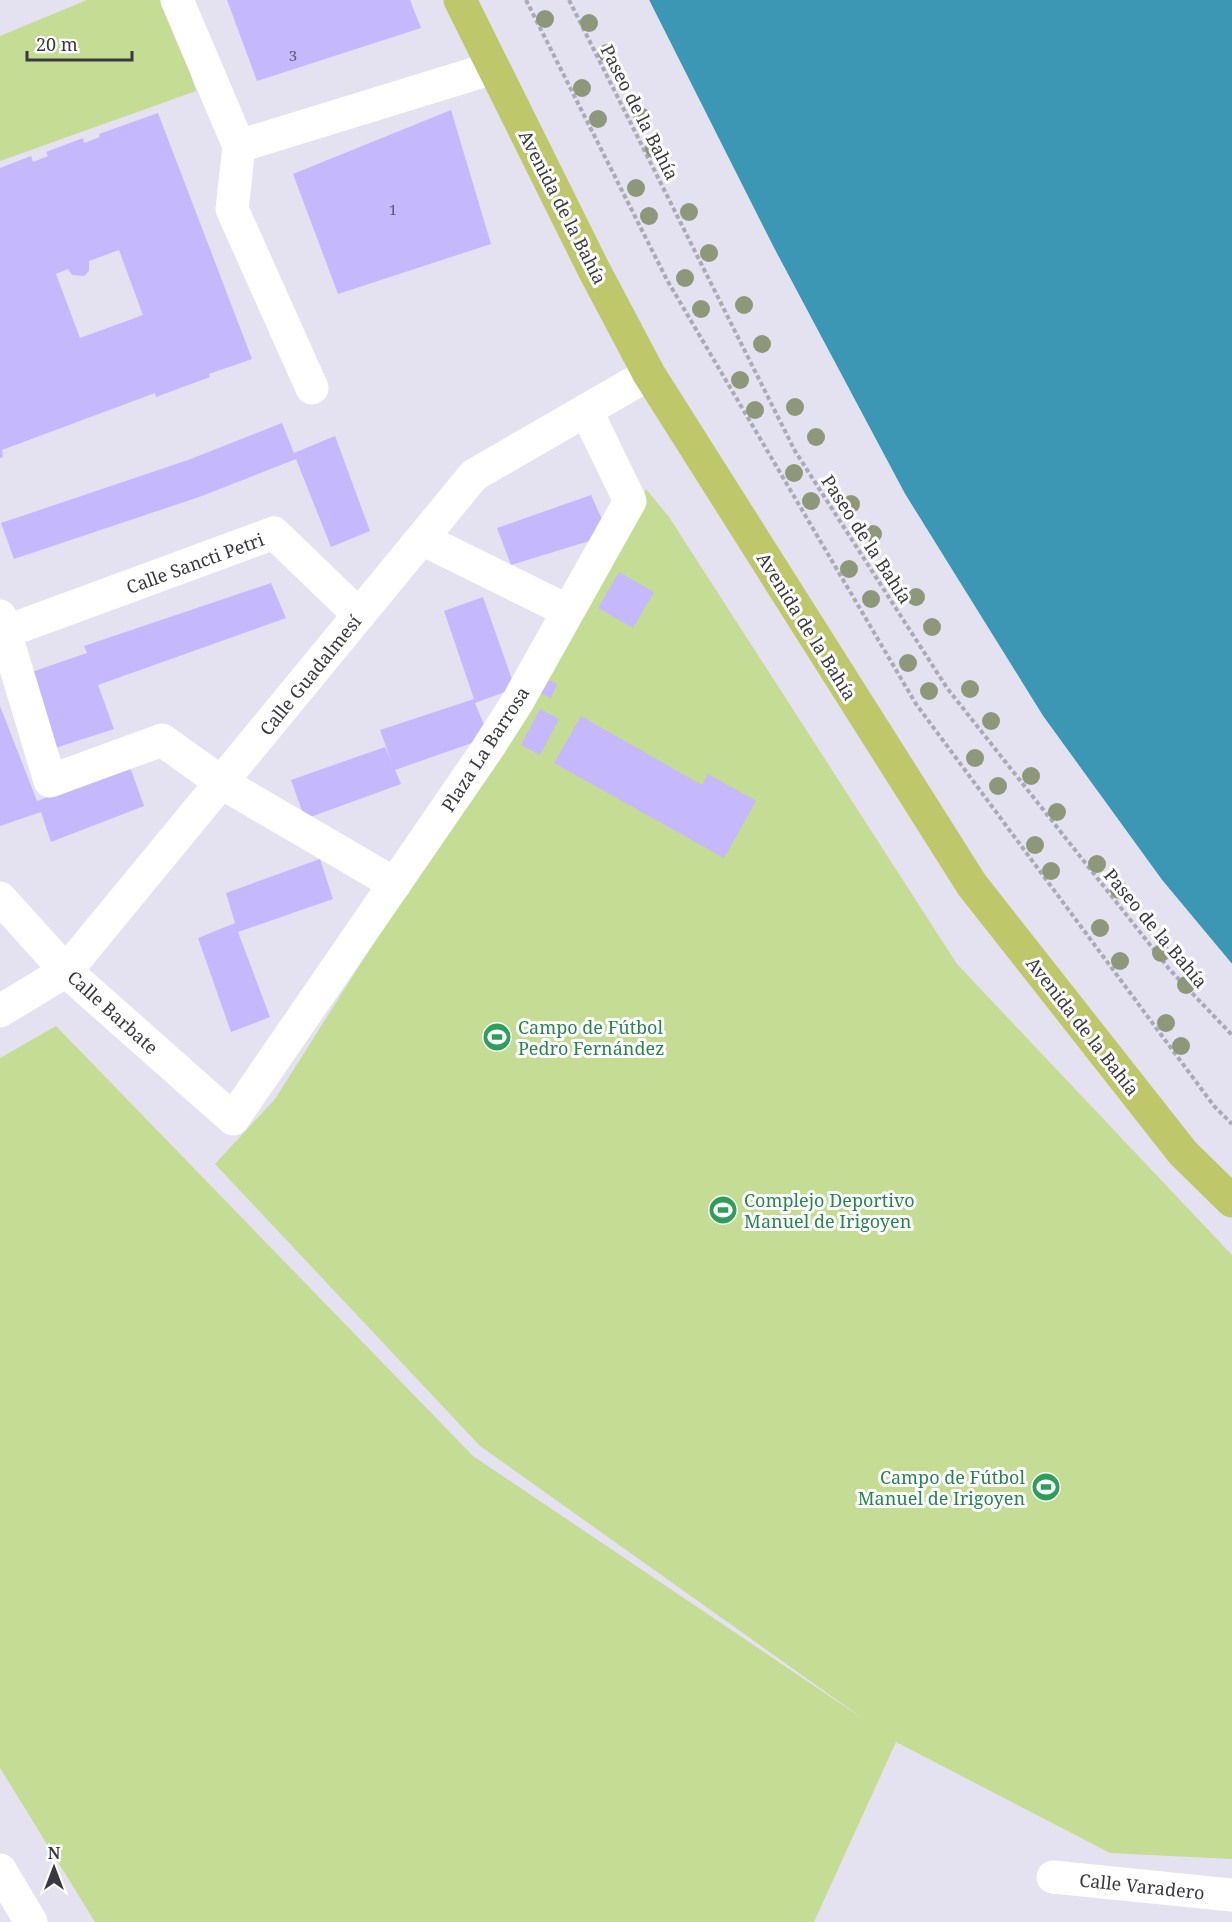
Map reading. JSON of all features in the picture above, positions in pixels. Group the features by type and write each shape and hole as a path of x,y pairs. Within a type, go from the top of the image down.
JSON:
{"main road":[{"name":"Avenida de la Bahía","path":"460,0 593,268 649,374 972,885 1183,1153 1232,1201"}],"street":[{"path":"177,0 239,146 232,209 312,388"},
{"path":"239,146 493,68"},
{"name":"Calle Guadalmesí","path":"0,1011 66,971 474,475 649,374"},
{"name":"Plaza La Barrosa","path":"233,1119 488,748 518,700 630,501 586,410"},
{"name":"Calle Sancti Petri","path":"222,783 162,740 50,781 3,624 274,533 359,615"},
{"path":"422,539 568,611"},
{"path":"222,783 395,884"},
{"name":"Calle Barbate","path":"0,898 66,971 233,1119"},
{"path":"0,1870 31,1922"},
{"name":"Calle Varadero","path":"1053,1877 1232,1895"}],"path":[{"path":"526,0 667,280 916,704 1214,1106 1232,1124"},
{"name":"Paseo de la Bahía","path":"569,0 801,461 947,688 1170,970 1232,1035"}],"green space":[{"path":"87,0 167,0 196,91 0,161 0,36"},
{"name":"Complejo Deportivo Manuel de Irigoyen","path":"646,489 669,517 957,964 1232,1255 1232,1859 1110,1853 896,1742 814,1922 95,1922 0,1768 0,1058 56,1026 473,1456 865,1720 480,1446 215,1164 275,1099 532,693 616,547"}],"water":[{"path":"649,0 1232,0 1232,964 1162,880 1043,716 905,494 774,248"}],"pier":[{"path":"646,0 649,0 774,248 905,494 1043,716 1162,880 1232,964 1232,967 1160,882 1040,718 903,495 772,250"}],"building":[{"path":"227,0 410,0 421,28 257,81"},
{"path":"451,110 491,244 338,294 293,174"},
{"path":"158,113 252,359 209,374 210,377 156,397 155,393 2,450 3,457 0,458 0,168 31,156 33,162 48,156 46,152 83,138 84,143 100,137 99,134","holes":["119,250 143,315 80,338 56,274 68,269 72,275 84,276 89,271 89,261"]},
{"path":"282,423 294,453 335,436 370,531 331,547 296,459 202,496 14,559 1,523 188,460"},
{"path":"591,495 609,535 511,565 497,528"},
{"path":"619,572 654,592 633,628 598,608"},
{"path":"271,583 286,618 98,685 114,729 46,751 23,675 87,653 84,646"},
{"path":"483,597 515,688 475,703 489,737 395,770 401,784 305,819 291,780 385,747 392,763 380,730 474,699 444,611"},
{"path":"544,678 557,684 551,698 538,692"},
{"path":"0,706 37,801 130,767 144,806 51,842 41,812 0,826"},
{"path":"540,709 559,719 540,755 521,745"},
{"path":"581,716 702,785 708,774 756,801 724,858 554,763"},
{"path":"320,859 333,899 238,932 270,1017 231,1032 198,938 235,923 226,893"}],"place":[{"name":"Campo de Fútbol Pedro Fernández","path":"497,1037"},
{"name":"Complejo Deportivo Manuel de Irigoyen","path":"723,1210"},
{"name":"Campo de Fútbol Manuel de Irigoyen","path":"1046,1487"}]}
